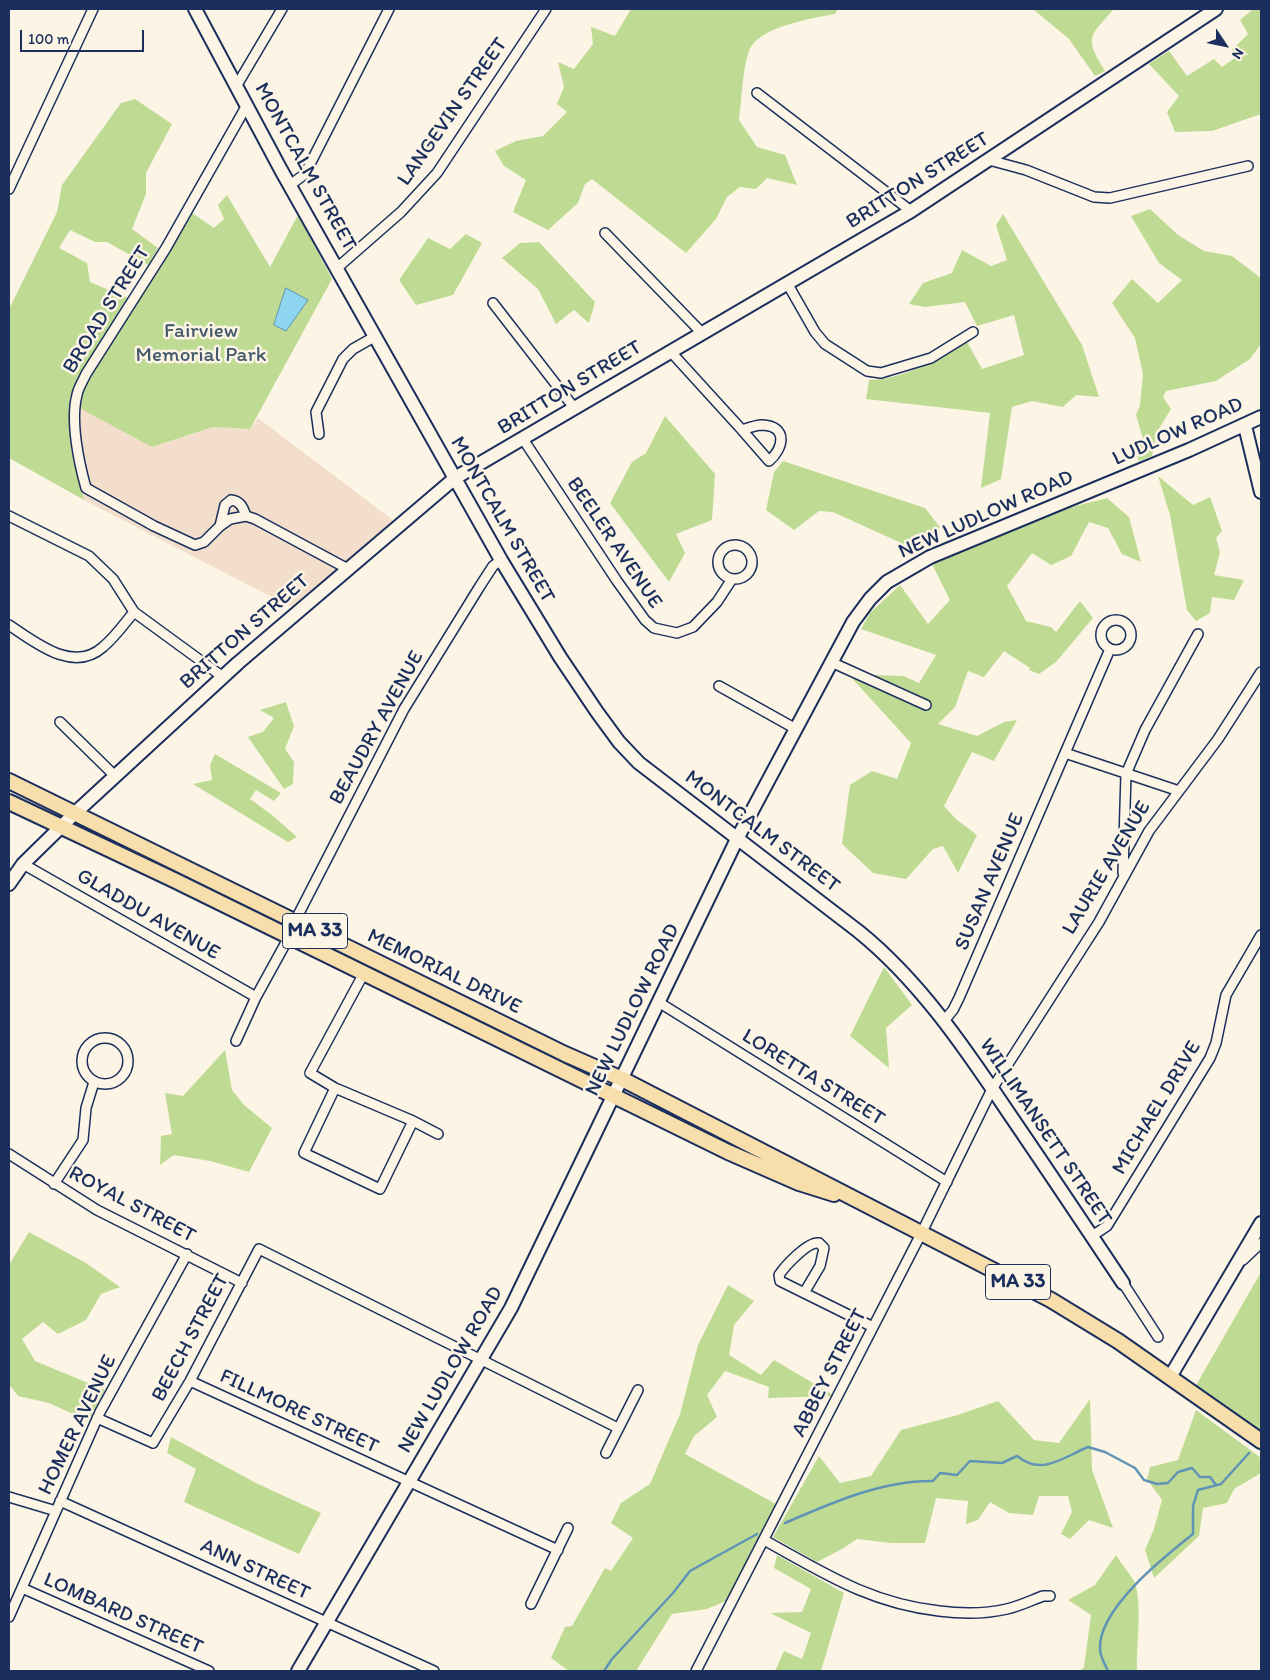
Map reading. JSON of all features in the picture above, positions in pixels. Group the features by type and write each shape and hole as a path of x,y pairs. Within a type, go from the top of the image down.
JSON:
{"main road":[{"name":"MONTCALM STREET","path":"195,9 374,337 501,560 560,657 619,742 640,763 858,931 888,958"},
{"name":"BRITTON STREET","path":"9,884 23,864 74,814 223,677 455,478 911,211 1136,60 1216,9"},
{"name":"LUDLOW ROAD","path":"1111,483 1245,426 1261,417"},
{"path":"1245,426 1261,492"},
{"name":"NEW LUDLOW ROAD","path":"298,1671 410,1482 524,1283 660,1003 737,839 831,662 862,609 881,588 906,570 944,551 1111,483"},
{"name":"MEMORIAL DRIVE","path":"9,781 565,1054 622,1079 860,1200 1058,1304 1170,1377"},
{"name":"MEMORIAL DRIVE","path":"9,802 775,1173 823,1191 860,1200"},
{"path":"9,867 23,864"},
{"name":"WILLIMANSETT STREET","path":"888,958 943,1022 992,1088 1123,1283"},
{"path":"1170,1377 1234,1272 1261,1223"},
{"name":"MA 33","path":"1170,1377 1261,1441"}],"street":[{"path":"9,189 93,9"},
{"path":"237,86 282,9"},
{"path":"290,185 305,174 389,9"},
{"name":"LANGEVIN STREET","path":"337,268 401,212 428,184 546,9"},
{"path":"758,93 911,211"},
{"name":"BROAD STREET","path":"220,526 204,542 195,545 154,526 86,488 74,414 77,395 86,374 166,248 247,105"},
{"path":"989,160 1026,170 1094,197 1110,198 1248,166"},
{"path":"605,233 702,333"},
{"path":"788,283 815,332 825,344 867,371 881,373 931,358 973,332"},
{"path":"493,303 575,408"},
{"path":"319,434 316,412 343,359 354,349 374,337"},
{"path":"670,351 769,462 778,453 782,441 779,434 772,427 761,425 742,430"},
{"name":"BEELER AVENUE","path":"523,439 617,581 645,620 654,628 677,633 693,628 717,602 732,579"},
{"path":"220,526 222,512 225,505 231,500 241,505 246,516"},
{"path":"9,516 89,556 113,580 134,612 223,677"},
{"path":"220,526 230,519 246,516 348,568"},
{"name":"BEAUDRY AVENUE","path":"295,921 404,709 493,566 501,560"},
{"path":"9,625 49,651 82,658 102,649 134,612"},
{"path":"1122,878 1126,774 1145,730 1198,634"},
{"name":"SUSAN AVENUE","path":"943,1022 953,1010 959,998 1110,649"},
{"path":"831,662 926,705"},
{"name":"LAURIE AVENUE","path":"992,1088 1099,922 1149,831 1218,739 1261,672"},
{"path":"719,686 796,729"},
{"path":"60,722 115,776"},
{"path":"1065,752 1178,791"},
{"name":"GLADDU AVENUE","path":"23,864 256,997"},
{"name":"MICHAEL DRIVE","path":"1092,1236 1107,1226 1210,1058 1216,1043 1226,994 1261,935"},
{"path":"236,1041 256,997 289,937"},
{"path":"364,973 310,1073 334,1088 413,1121 438,1134"},
{"name":"LORETTA STREET","path":"660,1003 947,1182"},
{"path":"98,1039 116,1040 128,1054 129,1063 126,1072 112,1084 94,1082 83,1069 84,1051 98,1039"},
{"path":"54,1184 83,1140 86,1108 94,1082"},
{"path":"334,1088 304,1153 380,1189 413,1121"},
{"name":"ABBEY STREET","path":"696,1671 922,1232 992,1088"},
{"name":"ROYAL STREET","path":"9,1154 97,1210 242,1283"},
{"path":"804,1293 824,1257 824,1248 819,1243 811,1243 779,1275 780,1281 804,1293 873,1327"},
{"path":"1234,1272 1261,1243"},
{"name":"BEECH STREET","path":"97,1418 153,1443 190,1381 259,1249 481,1360"},
{"name":"HOMER AVENUE","path":"9,1616 97,1418 187,1254"},
{"name":"WILLIMANSETT STREET","path":"1123,1283 1158,1337"},
{"path":"481,1360 618,1428"},
{"name":"FILLMORE STREET","path":"190,1381 558,1550"},
{"path":"606,1453 638,1390"},
{"path":"9,1497 56,1512"},
{"name":"ANN STREET","path":"60,1501 280,1599 327,1624 434,1671"},
{"path":"531,1604 568,1528"},
{"path":"764,1540 847,1586 874,1598 901,1606 961,1613 980,1613 1008,1609 1043,1596 1050,1596"},
{"name":"LOMBARD STREET","path":"22,1588 209,1671"}],"shaded area":[{"path":"72,403 152,447 214,427 250,429 258,418 394,521 291,607 84,500 73,448"}],"green space":[{"path":"631,9 838,9 835,14 787,25 763,36 754,43 747,59 739,120 757,147 785,155 797,185 767,178 756,189 740,187 727,197 716,219 686,253 592,179 585,184 578,203 548,230 513,212 526,180 504,166 495,151 516,141 543,136 567,112 557,104 564,87 558,62 574,69 593,44 591,27 615,36"},
{"path":"1033,9 1114,9 1099,26 1092,38 1094,51 1105,71 1095,76 1069,39"},
{"path":"1253,9 1261,9 1261,114 1212,131 1175,132 1167,112 1179,96 1149,64 1169,51 1187,76 1214,59 1222,67 1235,58 1232,50 1248,34 1240,20"},
{"name":"Fairview Memorial Park","path":"135,99 172,124 146,173 146,194 132,229 158,248 148,265 107,242 95,242 70,230 59,248 87,263 90,282 128,298 116,318 118,319 184,213 190,218 192,213 214,228 224,219 218,205 227,195 270,267 298,215 332,279 250,429 213,427 152,447 72,404 73,448 84,500 9,458 9,309 57,212 62,185 121,103"},
{"path":"1150,209 1178,235 1204,251 1232,256 1261,278 1261,344 1250,359 1216,381 1166,391 1163,397 1171,409 1157,432 1152,456 1139,461 1136,453 1143,439 1136,415 1140,405 1143,374 1135,338 1112,303 1132,279 1158,303 1182,280 1159,263 1131,216"},
{"path":"1003,214 1082,345 1099,397 1076,395 1063,407 1032,401 1012,407 1001,479 981,488 990,413 866,399 869,380 882,379 908,372 943,355 966,340 982,369 1024,355 1014,315 977,326 965,302 925,307 909,304 923,283 952,273 962,250 991,266 1007,260 996,225"},
{"path":"466,234 482,243 453,295 416,305 399,280 428,238 450,249"},
{"path":"539,242 595,302 589,323 574,310 556,324 538,289 502,258 520,243"},
{"path":"665,416 715,474 712,520 676,534 685,553 669,582 610,503 632,462 646,453"},
{"path":"783,461 925,508 940,527 921,552 833,512 819,511 794,530 766,510 774,472"},
{"path":"1158,476 1193,505 1210,497 1222,531 1216,538 1220,552 1214,575 1244,580 1234,600 1212,597 1210,613 1196,621 1187,610 1170,515"},
{"path":"1107,498 1129,517 1141,562 1122,554 1108,528 1089,522 1071,556 1051,565 1032,553 1007,586 1026,621 1051,627 1056,632 1080,601 1093,618 1056,662 1039,674 1029,670 1030,668 1004,651 984,677 968,671 955,707 938,724 977,736 1004,722 1017,720 994,761 972,752 944,806 956,819 977,835 958,873 943,846 933,849 906,879 873,873 842,844 850,785 872,771 897,779 911,743 848,674 904,676 919,683 936,655 861,629 870,613 900,585 928,624 950,600 932,564 1068,508"},
{"path":"286,702 294,726 285,749 294,762 293,784 284,789 248,737 263,732 274,718 260,710"},
{"path":"215,754 281,793 274,801 256,790 250,799 297,837 288,842 193,784 212,780 210,765"},
{"path":"884,967 912,1005 886,1028 889,1068 850,1036"},
{"path":"225,1050 232,1090 244,1105 272,1128 249,1172 210,1161 174,1155 160,1165 161,1136 172,1134 165,1093 183,1096"},
{"path":"29,1232 86,1263 120,1287 101,1294 86,1320 58,1334 43,1322 22,1339 35,1361 105,1390 88,1421 49,1403 18,1396 9,1384 9,1265"},
{"path":"1261,1272 1261,1435 1195,1387"},
{"path":"728,1285 754,1301 734,1325 729,1355 761,1375 774,1360 835,1396 768,1398 769,1387 725,1371 707,1395 717,1417 694,1436 685,1454 776,1504 726,1601 707,1609 672,1614 636,1671 569,1671 551,1658 565,1627 572,1626 605,1568 611,1571 633,1538 611,1523 621,1503 650,1484 680,1414 698,1345"},
{"path":"1090,1399 1092,1470 1113,1528 1089,1520 1070,1539 1061,1534 1072,1512 1068,1496 1039,1496 1033,1515 1009,1513 990,1502 978,1520 966,1524 968,1501 936,1498 925,1543 891,1543 857,1539 817,1562 773,1537 819,1456 840,1483 871,1476 901,1430 958,1415 998,1401 1034,1440 1059,1443"},
{"path":"1196,1410 1261,1458 1261,1473 1234,1489 1227,1503 1203,1508 1199,1536 1154,1578 1145,1550 1154,1529 1162,1500 1147,1479 1150,1467 1178,1460"},
{"path":"171,1437 256,1483 321,1513 299,1554 184,1502 196,1469 167,1453"},
{"path":"777,1555 844,1593 821,1671 775,1671 784,1651 802,1659 811,1633 770,1613 802,1612 811,1589 774,1568"},
{"path":"1116,1555 1134,1581 1137,1590 1139,1612 1137,1671 1080,1671 1084,1667 1091,1615 1068,1600 1095,1585"}],"water":[{"path":"286,288 308,300 286,331 274,325"}],"waterway":[{"path":"785,1523 857,1494 895,1484 933,1481 940,1473 957,1475 970,1461 1002,1463 1017,1456 1026,1462 1044,1465 1061,1460 1088,1447 1105,1452 1135,1468 1144,1480 1157,1484 1168,1483 1178,1472 1192,1468 1200,1477 1210,1477 1216,1485"},
{"path":"1108,1671 1100,1649 1102,1634 1110,1617 1135,1585 1193,1534 1193,1506 1198,1490 1221,1484 1249,1453"},
{"path":"604,1671 612,1659 673,1593 690,1571 757,1534"}]}
